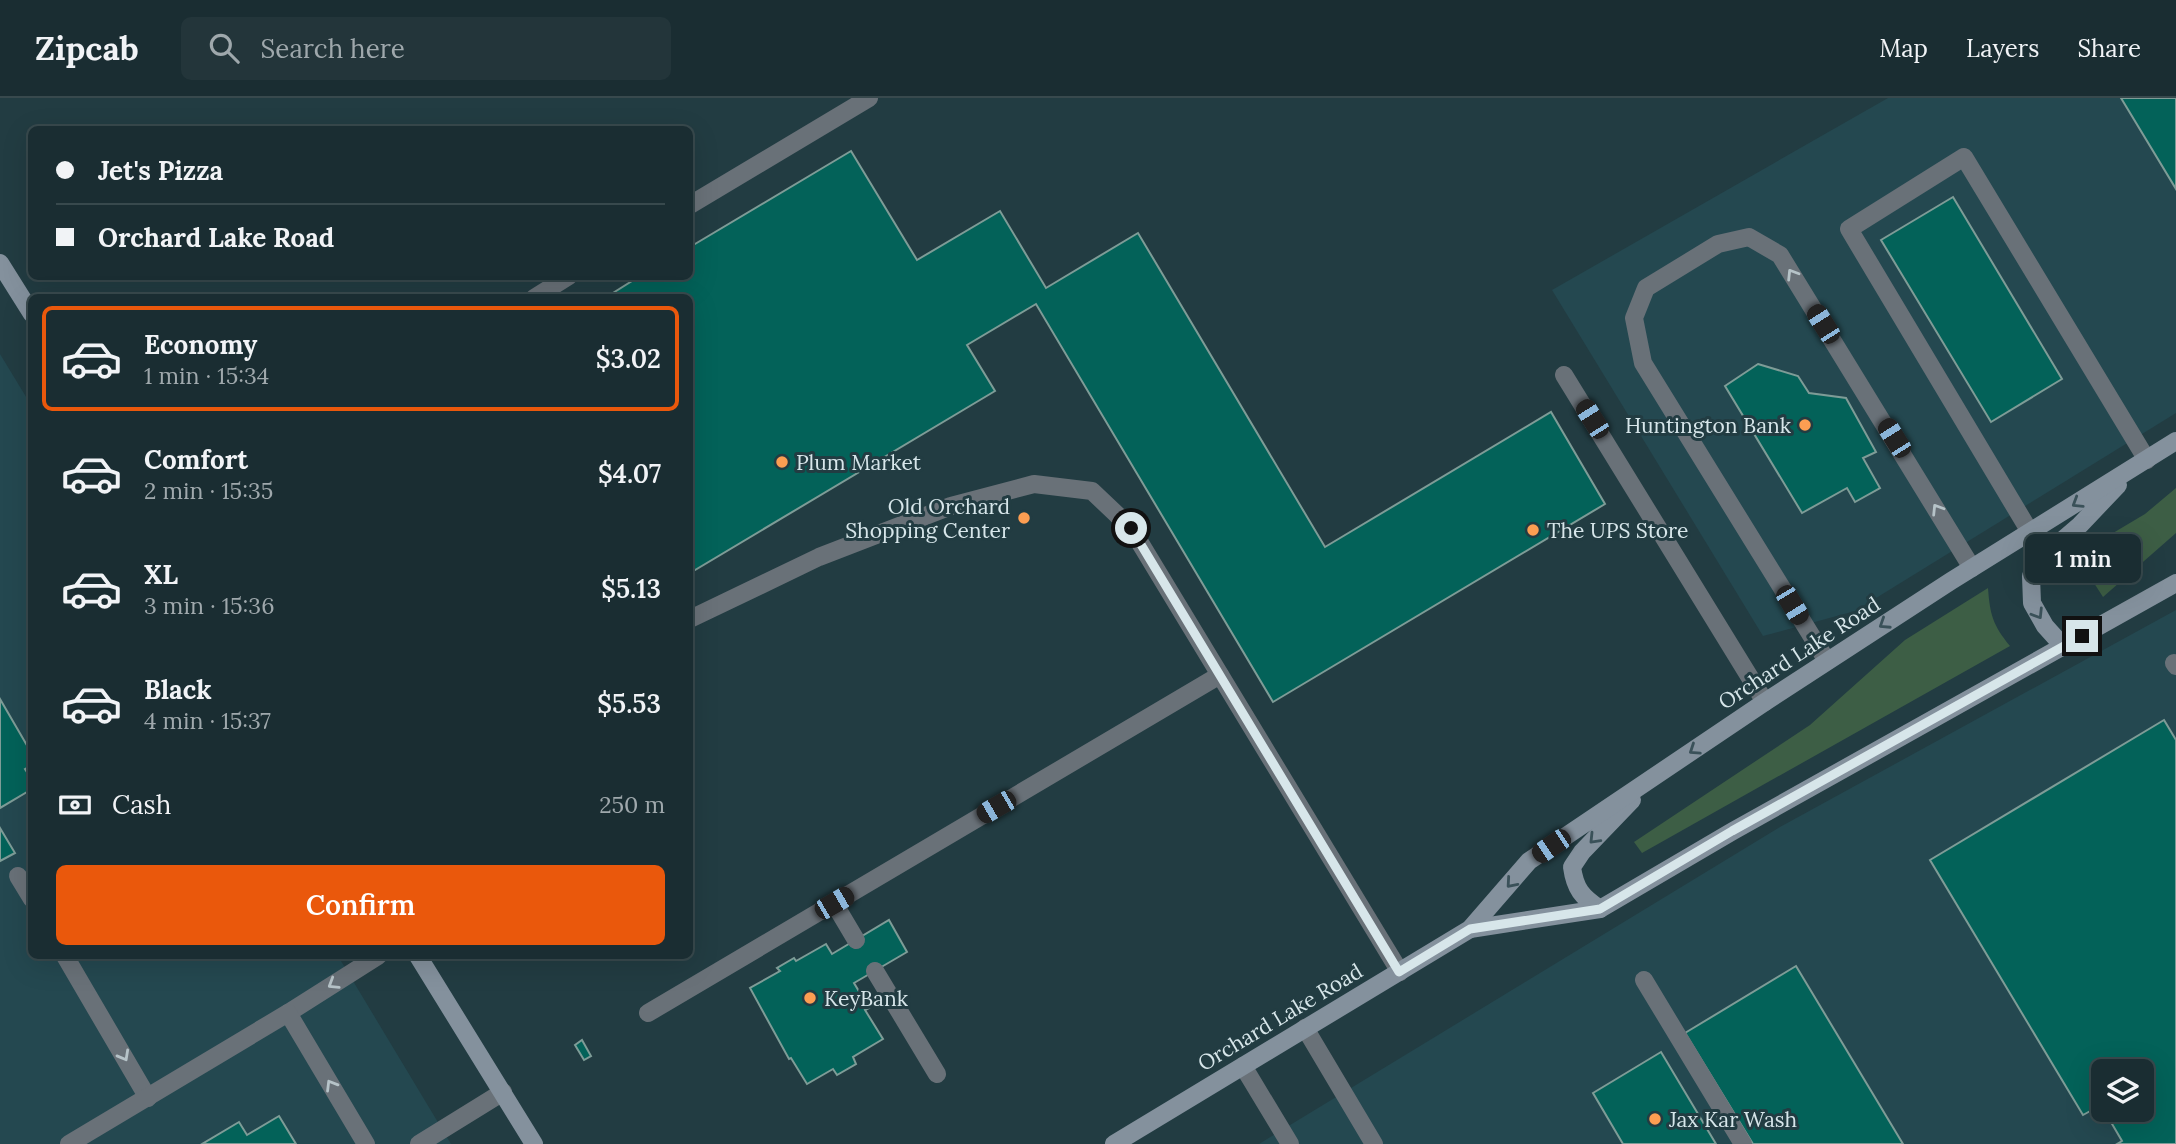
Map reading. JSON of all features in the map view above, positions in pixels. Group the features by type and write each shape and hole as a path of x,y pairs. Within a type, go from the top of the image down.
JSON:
{"main road":[{"path":"0,263 28,308"},
{"name":"Orchard Lake Road","path":"1114,1144 1470,929 1529,861 1827,661 2176,441"},
{"path":"2063,646 2045,626 2032,603 2031,576 2045,555 2080,525 2141,463"},
{"path":"2139,603 2176,575"},
{"name":"Orchard Lake Road","path":"1470,929 1600,909 1732,831 2176,583"},
{"path":"1600,909 1583,897 1574,884 1572,867 1582,852 1659,773"},
{"path":"420,959 534,1144"}],"lane":[{"path":"693,203 869,98"},
{"path":"2030,532 1849,229 1964,158 2141,463"},
{"path":"1827,661 1643,363 1634,318 1646,288 1718,244 1749,237 1780,255 1972,568"},
{"path":"540,294 563,280"},
{"path":"1564,375 1765,702"},
{"path":"693,618 800,565 951,506 1034,484 1092,491 1131,528 1399,972"},
{"path":"648,1013 1220,675"},
{"path":"18,876 28,892"},
{"path":"834,903 856,940"},
{"path":"67,959 148,1098"},
{"path":"69,1144 373,959"},
{"path":"875,971 937,1074"},
{"path":"1644,980 1743,1144"},
{"path":"288,1013 366,1144"},
{"path":"1306,1028 1374,1144"},
{"path":"1243,1066 1290,1144"},
{"path":"419,1144 503,1092"}],"shaded area":[{"path":"1888,98 2176,98 2176,413 1855,611 1763,636 1552,290"},
{"path":"0,354 28,400 28,959 340,959 451,1144 0,1144"},
{"path":"2176,610 2176,1144 1259,1144 1780,827"}],"green space":[{"path":"2176,488 2176,533 2103,597 2076,555 2145,514"},
{"path":"1988,588 1993,619 2010,646 1642,853 1634,842 1810,725 1905,640"}],"building":[{"path":"2121,98 2176,98 2176,189"},
{"path":"851,151 917,260 1000,211 1046,288 1138,233 1325,547 1551,412 1605,504 1273,702 1036,304 967,345 995,391 693,571 693,294 611,294 634,280 693,280 693,245"},
{"path":"1953,197 2062,379 1991,422 1881,240"},
{"name":"Huntington Bank","path":"1758,364 1798,376 1809,393 1846,398 1876,452 1863,458 1880,488 1855,502 1847,488 1802,513 1725,386"},
{"path":"0,699 28,747 28,767 25,769 28,774 28,791 0,808"},
{"path":"2164,720 2176,740 2176,1144 2117,1144 2122,1141 2111,1122 2154,1122 2154,1059 2091,1059 2091,1111 2083,1115 1930,860"},
{"path":"0,828 15,853 0,861"},
{"name":"KeyBank","path":"889,920 907,952 854,983 869,1008 865,1010 883,1039 853,1057 856,1064 837,1075 833,1069 807,1084 791,1058 789,1059 750,988 780,971 777,968 794,958 796,961 826,944 832,954"},
{"path":"1796,966 1903,1144 1753,1144 1685,1033"},
{"path":"582,1040 591,1056 584,1060 575,1045"},
{"name":"Jax Kar Wash","path":"1661,1052 1716,1144 1623,1144 1593,1093"},
{"path":"279,1116 296,1144 202,1144 239,1122 247,1135"}],"place":[{"name":"Huntington Bank","path":"1805,425"},
{"name":"Plum Market","path":"782,462"},
{"name":"Old Orchard Shopping Center","path":"1024,518"},
{"name":"The UPS Store","path":"1533,530"},
{"name":"KeyBank","path":"810,998"},
{"name":"Jax Kar Wash","path":"1655,1119"}],"route":[{"path":"1131,528 1399,972 1470,929 1600,909 1732,831 2082,636"}]}
